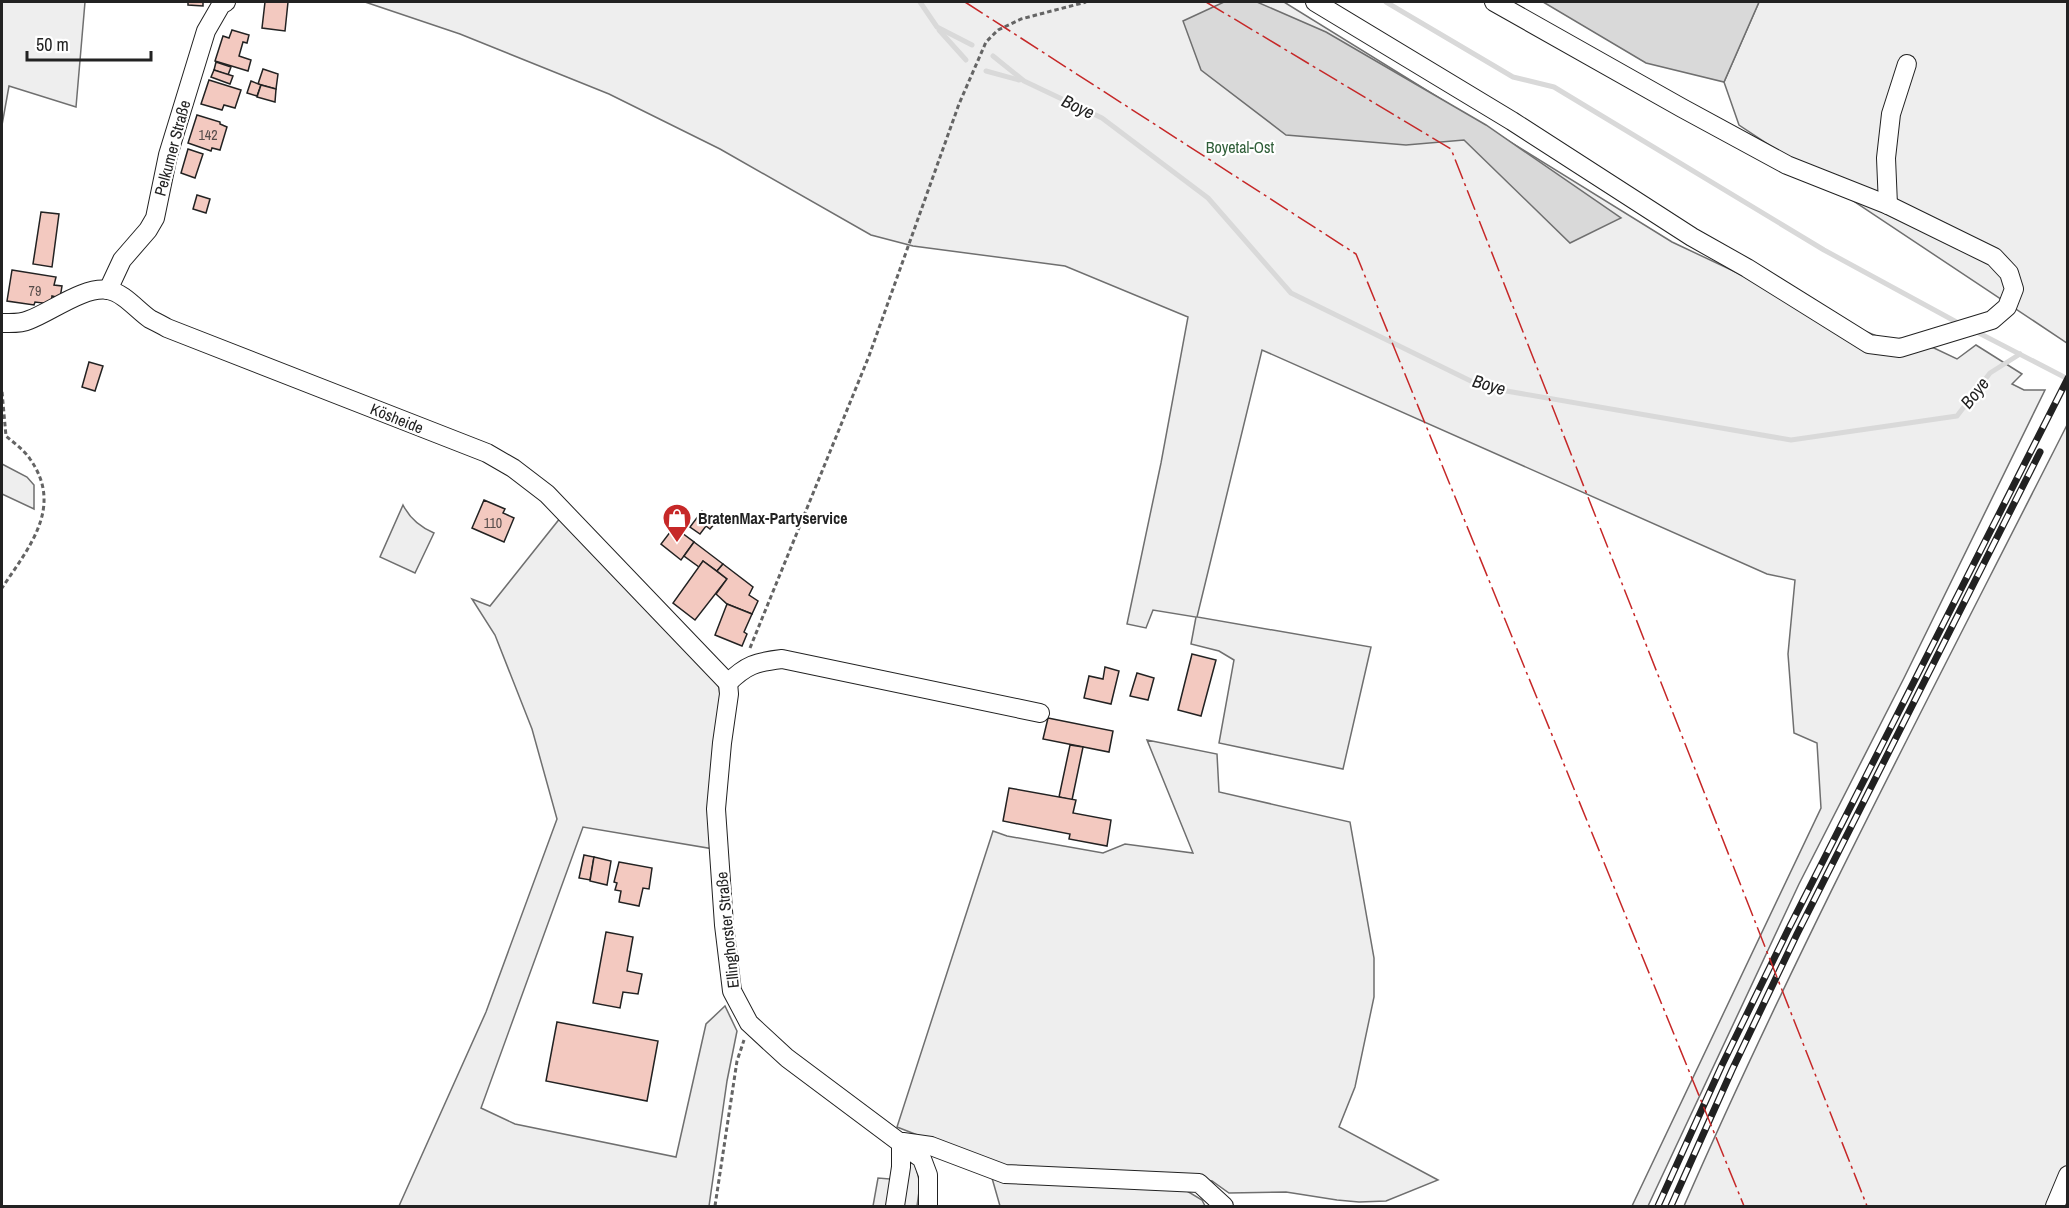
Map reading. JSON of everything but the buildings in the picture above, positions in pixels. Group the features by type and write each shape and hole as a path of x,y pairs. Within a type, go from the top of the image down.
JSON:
{"street":[{"name":"Pelkumer Straße","path":"108,290 122,260 148,230 155,218 168,154 206,31 221,5 226,2"},
{"path":"1315,2 1512,121 1692,237 1747,268 1869,344 1900,348 1992,320 2007,307 2014,289 2009,273 1994,257 1888,205 1788,165 1494,2"},
{"path":"1888,205 1886,158 1891,114 1907,64"},
{"path":"2,323 14,324 28,321 74,298 93,291 108,290"},
{"name":"Kösheide","path":"108,290 120,295 151,319 167,328 476,449 513,468 547,494 734,677"},
{"path":"734,677 751,665 782,660 1040,713"},
{"name":"Ellinghorster Straße","path":"734,677 729,694 722,743 716,809 724,925 732,991 749,1023 787,1058 922,1159 928,1175 928,1206"},
{"path":"895,1206 901,1142 931,1146 1005,1174 1199,1183 1224,1206"},
{"path":"2055,1206 2067,1174"}],"path":[{"path":"734,677 869,356 959,104 986,42 998,30 1021,19 1086,2"},
{"path":"2,392 6,436 29,457 42,479 45,497 41,523 28,549 2,588"},
{"path":"715,1206 737,1061 749,1023"}],"green space":[{"path":"2,2 85,2 76,107 9,86 2,125"},
{"name":"Boyetal-Ost","path":"365,2 1284,2 1672,242 1831,317 1891,342 1934,348 1957,359 1976,345 2022,374 2012,384 2024,390 2045,390 1904,678 1799,884 1648,1206 1632,1206 1821,808 1817,743 1794,733 1788,654 1795,580 1767,574 1262,350 1197,617 1371,647 1343,769 1219,743 1234,660 1219,651 1191,644 1196,617 1153,610 1146,628 1127,624 1161,463 1188,317 1065,266 913,246 871,235 720,149 609,94 460,34"},
{"path":"1759,2 2067,2 2067,343 1739,125 1724,82"},
{"path":"2067,425 2067,1206 1684,1206 1728,1107 1822,911"},
{"path":"2,464 27,477 34,485 34,509 2,494"},
{"path":"403,505 416,522 434,533 415,573 380,557"},
{"path":"561,517 719,687 714,849 583,827 481,1108 515,1124 676,1157 706,1024 725,1006 737,1031 727,1081 709,1206 399,1206 486,1012 557,819 532,729 495,635 472,599 490,606"},
{"path":"1147,740 1217,754 1219,792 1350,822 1374,958 1374,997 1355,1087 1339,1127 1438,1180 1386,1201 1359,1202 1286,1192 1229,1193 1212,1181 1179,1175 994,1165 897,1127 993,831 1007,836 1103,853 1125,844 1193,853"},
{"path":"915,1163 920,1184 917,1206 873,1206 878,1178 902,1180 905,1165"},
{"path":"992,1178 1187,1191 1202,1200 1205,1206 1000,1206"}],"shaded area":[{"path":"1224,2 1257,2 1326,32 1486,125 1621,218 1570,243 1464,140 1406,145 1286,135 1201,70 1183,21"},
{"path":"1543,2 1759,2 1724,82 1646,63"}],"waterway":[{"name":"Boye","path":"920,2 937,27 972,45"},
{"name":"Boye","path":"1386,2 1513,77 1554,87 1824,250 1962,325"},
{"name":"Boye","path":"939,30 966,60"},
{"name":"Boye","path":"993,56 1024,81 1102,118 1208,198 1291,293 1483,387 1791,440 1957,416 1990,373 2020,354"},
{"name":"Boye","path":"986,71 1019,80"},
{"name":"Boye","path":"1973,330 2068,379"}],"railway":[{"path":"1658,1206 1722,1065 1788,930 2068,378"},
{"path":"1671,1206 1732,1070 1797,934 2040,452"}],"power":[{"path":"965,2 1356,254 1744,1206"},
{"path":"1206,2 1451,149 1867,1206"}],"place":[{"name":"BratenMax-Partyservice","path":"677,544"}]}
